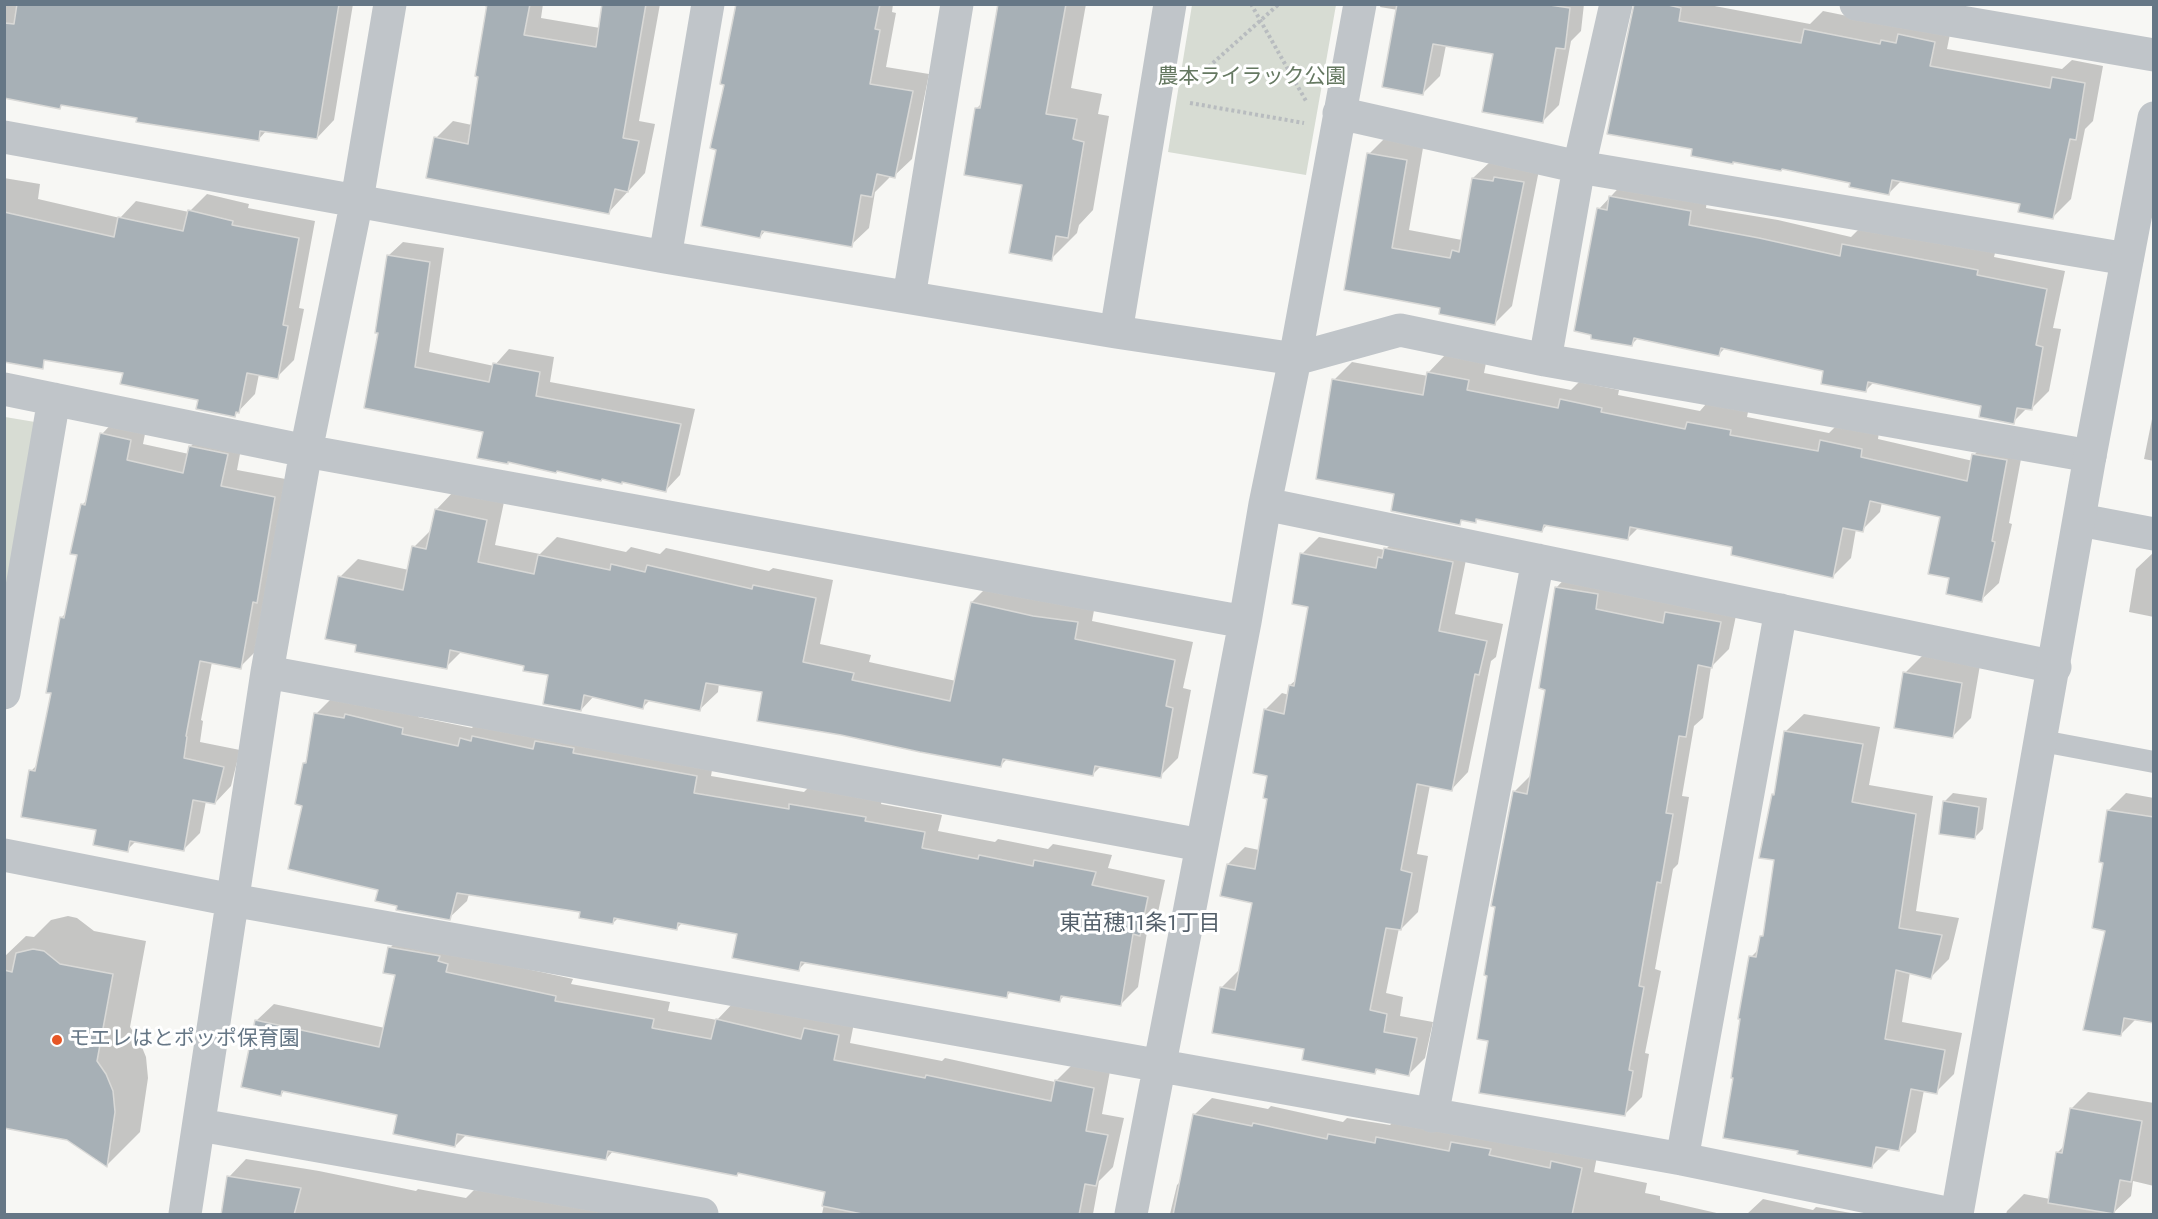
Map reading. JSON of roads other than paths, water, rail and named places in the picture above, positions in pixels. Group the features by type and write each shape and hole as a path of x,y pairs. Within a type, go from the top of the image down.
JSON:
{"street":[{"path":"185,1215 267,672 306,451 357,200 390,4"},
{"path":"665,257 708,4"},
{"path":"909,297 957,4"},
{"path":"1116,332 1170,4"},
{"path":"1131,1215 1245,622 1264,504 1295,359 1360,4"},
{"path":"1545,360 1579,167 1616,4"},
{"path":"1856,4 2154,56"},
{"path":"1339,112 1579,167 2127,259"},
{"path":"1957,1215 2055,667 2090,456 2154,118"},
{"path":"4,137 665,257 1116,332 1295,359 1400,330 1545,360 2090,456"},
{"path":"4,389 306,451 1245,622"},
{"path":"4,693 54,399"},
{"path":"1264,504 2055,667"},
{"path":"2080,520 2154,534"},
{"path":"1432,1116 1538,560"},
{"path":"1682,1159 1781,610"},
{"path":"267,672 1201,845"},
{"path":"4,855 231,900 1682,1159 1951,1215"},
{"path":"200,1125 702,1215"}],"lane":[{"path":"2042,741 2154,762"}],"place":[{"name":"モエレはとポッポ保育園","path":"57,1040"}],"district":[{"name":"東苗穂11条1丁目","path":"1140,925"}],"park label":[{"name":"農本ライラック公園","path":"1252,78"}]}
